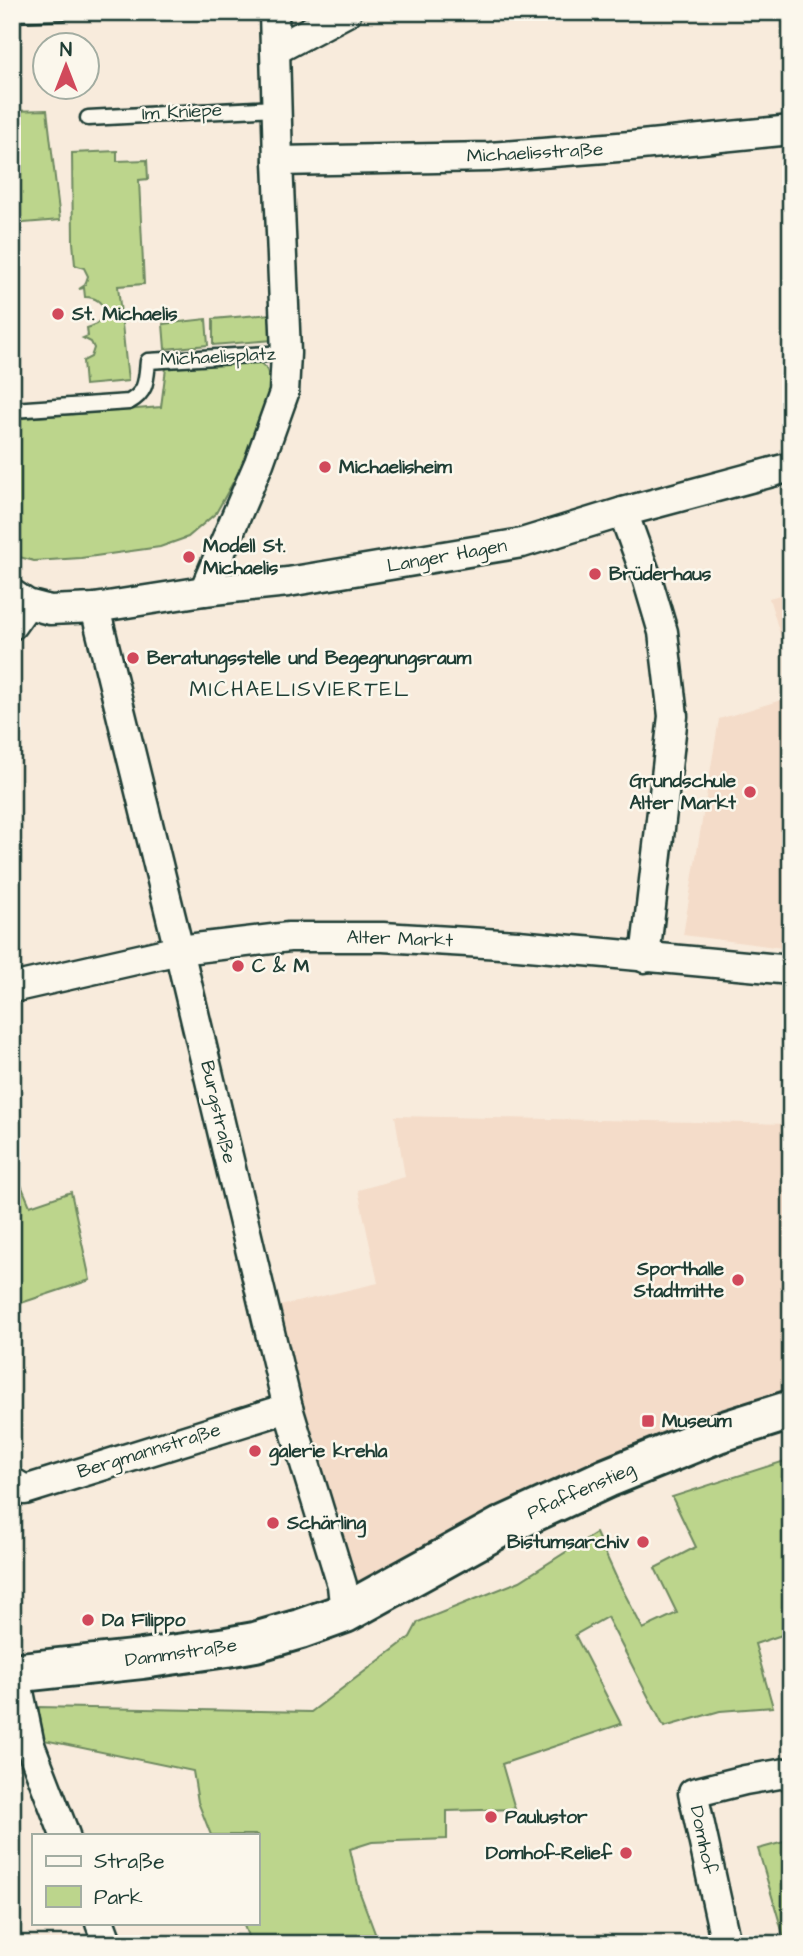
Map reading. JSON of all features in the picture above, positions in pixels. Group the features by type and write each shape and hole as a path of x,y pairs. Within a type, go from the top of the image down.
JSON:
{"street":[{"path":"274,12 278,161"},
{"path":"275,50 347,12"},
{"name":"Michaelisstraße","path":"278,161 490,157 791,130"},
{"name":"Michaelisplatz","path":"204,591 259,463 284,393 286,353 278,161"},
{"name":"Langer Hagen","path":"17,608 95,608 204,591 288,582 522,542 791,467"},
{"path":"623,512 663,632 673,716 645,958"},
{"name":"Burgstraße","path":"95,608 288,1408 342,1585 345,1613"},
{"name":"Alter Markt","path":"12,988 179,950 289,937 383,937 518,945 791,970"},
{"name":"Bergmannstraße","path":"12,1482 25,1490 288,1408"},
{"name":"Pfaffenstieg","path":"345,1613 533,1511 718,1433 791,1410"},
{"name":"Dammstraße","path":"14,1672 227,1647 277,1635 345,1613"},
{"path":"14,1672 30,1745 65,1834"},
{"name":"Domhof","path":"726,1944 693,1793 791,1772"},
{"path":"100,1924 108,1944"}],"lane":[{"path":"12,15 62,12"},
{"name":"Im Kniepe","path":"88,118 276,108"},
{"name":"Michaelisplatz","path":"12,410 129,402 139,396 145,384 148,361 286,353"}],"shaded area":[{"path":"791,592 791,670 769,598"},
{"name":"Grundschule Alter Markt","path":"791,697 791,949 683,935 719,719"},
{"path":"395,1116 791,1124 791,1425 723,1441 348,1605 267,1309 378,1283 358,1190 405,1177"}],"green space":[{"path":"47,110 60,220 12,224 12,111"},
{"path":"117,151 117,161 147,160 148,179 139,180 144,284 118,286 128,381 85,385 83,361 91,357 94,348 91,342 83,338 88,336 87,328 100,321 103,310 98,301 85,297 84,288 79,289 85,285 88,276 84,268 75,265 72,153"},
{"path":"271,314 273,340 213,345 213,319"},
{"path":"206,319 208,345 165,349 163,324"},
{"path":"241,359 257,360 266,368 271,381 267,401 247,457 216,513 188,537 160,547 81,558 34,561 12,555 12,419 161,407 166,368"},
{"path":"15,1171 30,1206 71,1192 90,1280 12,1306 12,1172"},
{"path":"791,1459 791,1632 755,1644 773,1707 720,1711 664,1727 607,1617 575,1635 621,1724 502,1764 515,1809 447,1811 447,1839 372,1842 350,1849 360,1893 379,1944 251,1944 243,1924 259,1924 259,1834 211,1834 198,1802 193,1771 44,1740 38,1707 311,1712 410,1637 418,1622 520,1581 596,1533 643,1629 677,1613 655,1568 696,1547 672,1497"},
{"path":"791,1840 791,1943 786,1944 758,1849"}],"place":[{"name":"St. Michaelis","path":"58,314"},
{"name":"Michaelisheim","path":"325,467"},
{"name":"Modell St. Michaelis","path":"189,557"},
{"name":"Brüderhaus","path":"595,574"},
{"name":"Beratungsstelle und Begegnungsraum","path":"133,658"},
{"name":"Grundschule Alter Markt","path":"750,792"},
{"name":"C & M","path":"238,966"},
{"name":"Sporthalle Stadtmitte","path":"738,1280"},
{"name":"Museum","path":"648,1421"},
{"name":"galerie krehla","path":"255,1451"},
{"name":"Schärling","path":"273,1523"},
{"name":"Bistumsarchiv","path":"643,1542"},
{"name":"Da Filippo","path":"88,1620"},
{"name":"Paulustor","path":"491,1817"},
{"name":"Domhof-Relief","path":"626,1853"}],"district":[{"name":"MICHAELISVIERTEL","path":"300,689"}]}
